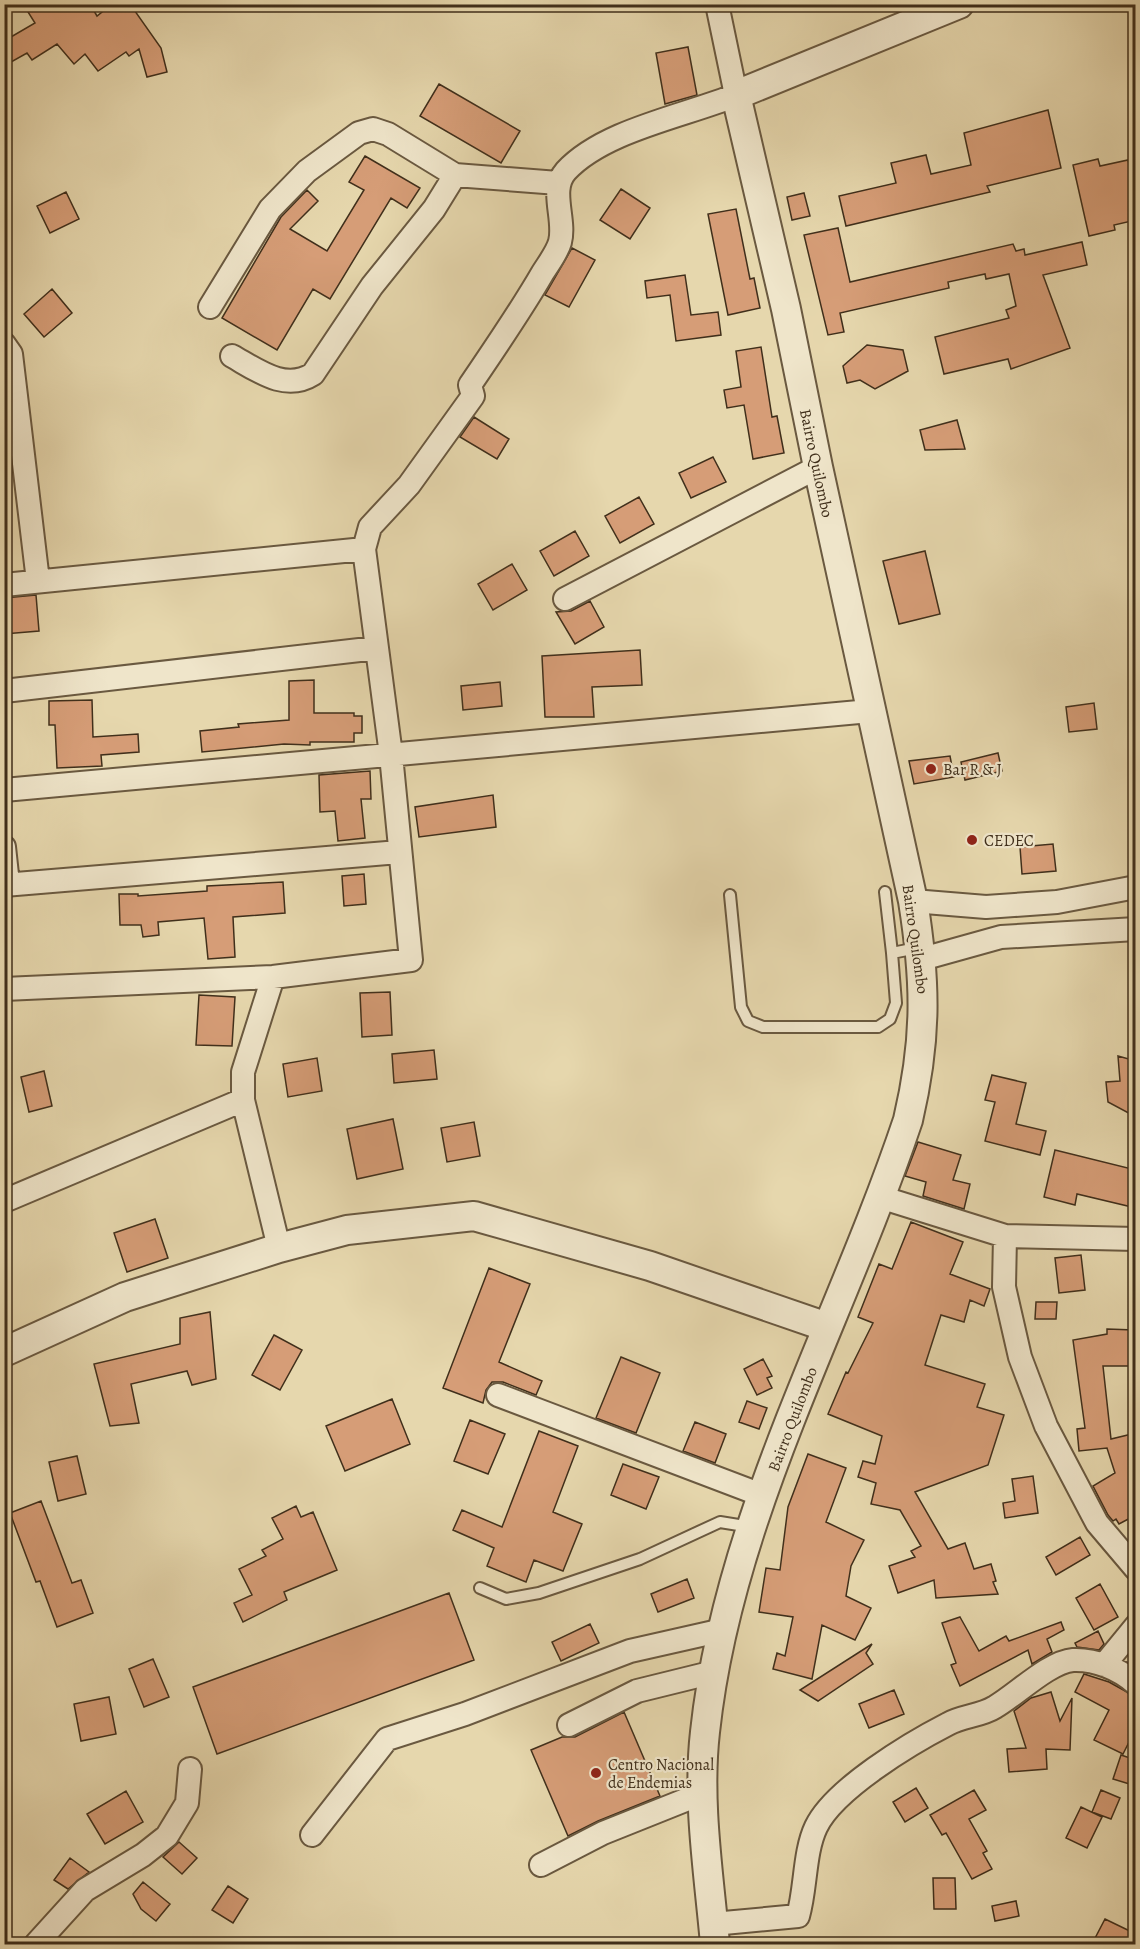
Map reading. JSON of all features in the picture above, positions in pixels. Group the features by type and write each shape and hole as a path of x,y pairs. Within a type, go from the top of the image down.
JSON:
{"street":[{"path":"717,4 736,95"},
{"path":"4,989 273,977 411,960 391,755 364,549 370,527 409,485 473,396 470,385 527,300 560,243 562,228 558,183 565,172 585,155 606,144 654,123 736,95 959,4"},
{"name":"Bairro Quilombo","path":"714,1934 704,1793 705,1733 723,1630 751,1527 908,1120 917,1082 923,1035 921,953 913,901 870,711 786,309 736,95"},
{"path":"210,308 270,208 307,171 359,133 373,129 388,134 454,176 558,183"},
{"path":"232,356 273,378 290,382 303,380 313,374 372,286 434,209 454,176"},
{"path":"4,344 11,354 38,581"},
{"path":"565,598 818,467"},
{"path":"4,585 364,549"},
{"path":"4,691 377,648"},
{"path":"4,790 870,711"},
{"path":"4,847 6,885 399,852"},
{"path":"913,901 986,907 1057,902 1136,887"},
{"path":"921,953 1001,937 1136,929"},
{"path":"273,977 243,1072 243,1100 279,1248"},
{"path":"4,1201 243,1100"},
{"path":"880,1197 1005,1236 1136,1239"},
{"path":"4,1352 125,1297 279,1248 347,1230 474,1216 650,1266 827,1327"},
{"path":"1005,1236 1004,1287 1020,1357 1046,1426 1097,1523 1136,1569"},
{"path":"498,1395 764,1496"},
{"path":"1104,1665 1136,1626"},
{"path":"312,1835 387,1739 465,1714 630,1651 723,1630"},
{"path":"714,1934 798,1916 815,1827 837,1798 886,1761 950,1722 993,1708 1054,1667 1071,1660 1104,1665 1127,1676 1136,1684"},
{"path":"568,1725 637,1691 714,1672"},
{"path":"36,1944 85,1890 143,1855 167,1836 187,1803 190,1769"},
{"path":"541,1865 603,1833 704,1793"}],"lane":[{"path":"730,895 741,1007 748,1021 763,1027 878,1027 890,1019 896,1003 885,892"},
{"path":"892,953 921,953"},
{"path":"480,1588 507,1599 539,1593 640,1559 720,1522 751,1527"}],"building":[{"path":"23,4 90,4 97,16 112,4 130,4 161,48 167,72 147,77 139,49 129,56 126,52 98,71 85,54 74,64 57,44 32,60 27,53 4,66 4,41 35,23"},
{"path":"688,47 697,95 665,104 656,53"},
{"path":"439,84 520,131 501,163 420,116"},
{"path":"1048,110 1061,168 987,186 990,192 846,226 839,196 896,183 891,163 926,155 931,174 971,165 964,133"},
{"path":"365,156 420,188 407,208 391,198 330,299 313,289 277,350 222,318 281,217 307,190 318,201 290,229 327,251 364,190 349,182"},
{"path":"1098,159 1100,166 1128,160 1136,191 1136,220 1114,225 1115,230 1089,236 1073,165"},
{"path":"621,189 650,208 630,239 600,220"},
{"path":"66,192 79,219 50,233 37,206"},
{"path":"804,193 810,216 792,220 787,197"},
{"path":"736,209 750,279 754,278 760,308 728,315 708,214"},
{"path":"838,228 850,282 1013,244 1016,251 1024,249 1025,255 1082,242 1087,265 1043,275 1070,348 1011,369 1008,359 944,374 935,337 1009,318 1006,310 1016,306 1009,274 986,279 985,274 948,282 949,288 840,313 844,332 828,335 804,235"},
{"path":"572,248 595,260 569,307 545,295"},
{"path":"685,275 691,315 718,312 721,335 676,341 670,295 647,298 645,281"},
{"path":"52,289 72,313 44,337 24,314"},
{"path":"867,345 903,350 908,371 875,389 860,380 847,383 843,366"},
{"path":"761,347 772,417 777,416 784,453 753,459 744,405 727,408 724,390 741,387 736,351"},
{"path":"474,417 509,439 497,459 460,437"},
{"path":"957,420 965,449 925,450 920,430"},
{"path":"713,457 726,482 691,498 679,473"},
{"path":"639,497 654,524 620,543 605,516"},
{"path":"575,531 589,556 554,576 540,551"},
{"path":"925,551 940,614 899,624 883,561"},
{"path":"512,564 527,590 493,610 478,584"},
{"path":"36,595 39,631 4,634 4,598"},
{"path":"590,601 604,627 575,644 556,612 571,611"},
{"path":"640,650 642,685 592,687 594,717 545,717 542,656"},
{"path":"314,680 314,713 354,713 354,716 362,716 362,733 354,733 354,742 310,742 310,745 284,744 202,752 200,731 239,727 238,724 289,720 289,681"},
{"path":"500,682 502,706 463,710 461,686"},
{"path":"92,700 93,737 138,734 139,752 101,755 102,766 57,768 55,725 49,725 49,701"},
{"path":"1094,703 1097,729 1069,732 1066,707"},
{"path":"998,753 1002,771 965,780 961,762"},
{"name":"Bar R & J","path":"950,756 954,777 914,784 909,761"},
{"path":"370,771 371,799 361,799 365,838 338,841 335,811 320,812 319,775"},
{"path":"493,795 496,827 419,837 415,807"},
{"path":"1053,844 1056,871 1022,874 1020,847"},
{"path":"364,874 366,904 344,906 342,876"},
{"path":"283,882 285,913 233,917 235,957 208,959 204,918 158,922 159,935 143,937 141,925 120,925 119,894 138,894 138,896 207,891 207,886"},
{"path":"390,992 392,1035 362,1037 360,993"},
{"path":"199,995 235,997 232,1046 196,1045"},
{"path":"434,1050 437,1079 394,1083 392,1054"},
{"path":"1118,1056 1136,1061 1136,1117 1108,1102 1106,1082 1120,1081"},
{"path":"317,1058 322,1091 288,1097 283,1064"},
{"path":"44,1071 52,1106 29,1112 21,1077"},
{"path":"992,1075 1026,1083 1016,1124 1046,1131 1040,1155 985,1141 995,1102 985,1100"},
{"path":"393,1119 403,1169 357,1179 347,1129"},
{"path":"474,1122 480,1156 447,1162 441,1128"},
{"path":"918,1142 961,1155 953,1180 970,1184 964,1209 923,1196 926,1182 905,1176"},
{"path":"1055,1150 1136,1170 1136,1208 1077,1194 1075,1205 1044,1197"},
{"path":"155,1219 168,1258 127,1272 114,1233"},
{"path":"911,1222 963,1242 950,1274 990,1289 984,1306 970,1300 964,1322 941,1315 925,1365 985,1384 977,1407 1004,1415 988,1465 915,1492 948,1549 965,1543 974,1569 991,1564 996,1581 993,1582 998,1594 936,1598 934,1580 898,1593 889,1566 915,1557 911,1551 921,1546 900,1510 871,1504 876,1483 858,1477 863,1461 875,1464 882,1436 828,1414 846,1372 848,1373 873,1323 858,1317 879,1264 892,1269"},
{"path":"1081,1255 1085,1290 1059,1293 1055,1258"},
{"path":"489,1268 530,1284 499,1362 542,1381 536,1395 503,1382 492,1382 486,1390 483,1403 443,1388"},
{"path":"1036,1302 1057,1302 1056,1319 1035,1319"},
{"path":"210,1312 216,1379 192,1385 187,1371 131,1384 139,1423 110,1426 94,1364 180,1344 180,1318"},
{"path":"1107,1329 1134,1330 1133,1366 1103,1366 1111,1439 1136,1433 1136,1515 1119,1524 1116,1519 1113,1521 1108,1515 1093,1486 1115,1473 1107,1448 1079,1451 1077,1429 1085,1428 1073,1340 1107,1334"},
{"path":"274,1335 302,1350 280,1390 252,1375"},
{"path":"621,1357 660,1373 636,1433 596,1418"},
{"path":"763,1359 772,1376 767,1378 772,1388 757,1395 744,1369"},
{"path":"392,1399 410,1444 345,1471 326,1426"},
{"path":"747,1401 767,1408 759,1429 739,1422"},
{"path":"470,1420 505,1434 488,1474 454,1461"},
{"path":"695,1422 726,1434 715,1463 683,1451"},
{"path":"539,1431 578,1446 553,1512 582,1524 563,1571 534,1560 526,1582 487,1566 494,1548 453,1530 462,1510 502,1527"},
{"path":"808,1454 846,1468 826,1522 864,1540 851,1566 846,1596 871,1608 855,1640 822,1625 812,1679 773,1669 777,1653 785,1656 793,1617 759,1612 766,1568 780,1570 788,1507"},
{"path":"77,1456 86,1494 58,1501 49,1462"},
{"path":"623,1464 659,1477 646,1509 611,1495"},
{"path":"1033,1476 1038,1513 1005,1518 1003,1503 1015,1501 1012,1479"},
{"path":"41,1501 72,1583 81,1580 93,1613 57,1627 40,1581 36,1582 10,1513"},
{"path":"296,1506 301,1517 313,1512 337,1570 284,1592 287,1600 243,1622 234,1603 252,1595 239,1569 266,1556 262,1550 283,1539 272,1518"},
{"path":"1080,1537 1090,1555 1056,1575 1046,1557"},
{"path":"687,1579 694,1598 658,1612 651,1594"},
{"path":"1100,1584 1118,1617 1094,1630 1076,1598"},
{"path":"449,1593 474,1660 217,1754 193,1687"},
{"path":"960,1617 979,1651 1006,1636 1009,1641 1061,1622 1064,1630 1047,1639 1052,1652 1032,1664 1028,1650 960,1686 951,1665 956,1663 942,1623"},
{"path":"590,1624 599,1643 561,1661 552,1642"},
{"path":"1098,1631 1104,1644 1099,1650 1077,1647 1075,1643"},
{"path":"872,1644 866,1653 873,1664 818,1701 800,1690"},
{"path":"153,1659 169,1697 144,1707 129,1669"},
{"path":"1084,1674 1109,1682 1136,1697 1136,1728 1123,1754 1094,1740 1109,1710 1075,1692"},
{"path":"894,1690 904,1714 869,1728 859,1704"},
{"path":"1051,1692 1060,1721 1072,1698 1070,1750 1046,1749 1047,1769 1009,1772 1007,1749 1026,1748 1014,1711 1031,1698"},
{"path":"109,1697 116,1734 81,1741 74,1704"},
{"name":"Centro Nacional de Endemias","path":"624,1712 660,1796 568,1836 531,1750 562,1737 575,1737"},
{"path":"1121,1755 1136,1760 1136,1786 1113,1779"},
{"path":"916,1788 928,1808 905,1822 893,1802"},
{"path":"974,1790 986,1810 969,1819 987,1851 983,1853 992,1869 972,1879 946,1833 942,1835 930,1815"},
{"path":"1101,1790 1120,1798 1111,1819 1092,1812"},
{"path":"126,1791 143,1822 105,1844 87,1814"},
{"path":"1081,1807 1102,1817 1087,1848 1066,1838"},
{"path":"179,1842 197,1858 182,1874 163,1857"},
{"path":"70,1858 89,1872 68,1889 54,1880"},
{"path":"933,1878 955,1878 956,1909 934,1909"},
{"path":"143,1882 170,1904 156,1921 141,1909 133,1894"},
{"path":"228,1886 248,1899 233,1923 212,1910"},
{"path":"1016,1901 1019,1916 995,1921 992,1906"},
{"path":"1105,1919 1136,1934 1136,1944 1092,1944"}],"place":[{"name":"Bar R & J","path":"931,769"},
{"name":"CEDEC","path":"972,840"},
{"name":"Centro Nacional de Endemias","path":"596,1773"}]}
